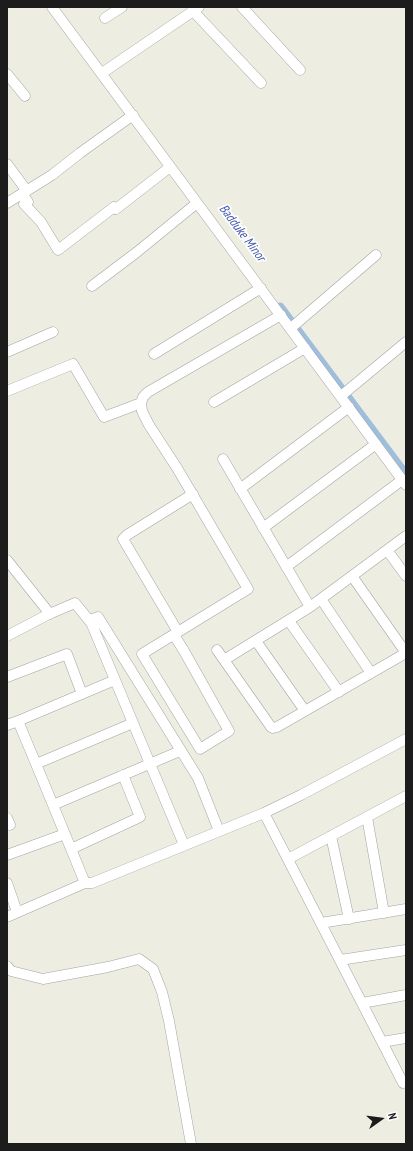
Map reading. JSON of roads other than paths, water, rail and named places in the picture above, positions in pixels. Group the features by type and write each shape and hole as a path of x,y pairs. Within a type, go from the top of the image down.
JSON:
{"street":[{"path":"52,7 306,348 345,393 349,406 404,483 286,567"},
{"path":"105,18 122,7"},
{"path":"242,7 300,70"},
{"path":"102,73 196,9 261,83"},
{"path":"7,74 25,96"},
{"path":"7,203 52,175 133,115"},
{"path":"7,164 25,192 28,202 24,204 41,222 58,250 114,207 116,209 170,167"},
{"path":"92,286 137,252 197,203"},
{"path":"291,328 376,255"},
{"path":"154,354 261,288"},
{"path":"192,494 123,539 176,634 184,651 229,731 200,750 142,654 176,634 248,589 192,494 150,425 142,411 141,403 143,397 148,392 281,315"},
{"path":"7,352 53,332"},
{"path":"345,393 406,342"},
{"path":"214,402 306,348"},
{"path":"7,392 73,364 104,417 141,403"},
{"path":"240,489 349,406"},
{"path":"263,528 376,444"},
{"path":"223,459 310,607"},
{"path":"224,660 310,607 406,536"},
{"path":"387,550 406,576"},
{"path":"7,560 50,614"},
{"path":"217,650 271,727 277,727 406,653 352,576"},
{"path":"321,599 371,673"},
{"path":"7,636 75,603 92,624"},
{"path":"184,845 90,620 98,617 198,778 219,831"},
{"path":"289,621 338,692"},
{"path":"256,641 306,710"},
{"path":"7,676 67,654 82,694"},
{"path":"7,725 115,680"},
{"path":"18,720 85,883"},
{"path":"36,764 133,723"},
{"path":"7,917 85,883 92,883 264,813 406,739"},
{"path":"53,805 180,751"},
{"path":"71,849 140,817 123,775"},
{"path":"288,859 406,796"},
{"path":"406,796 404,797 406,804"},
{"path":"264,813 405,1084"},
{"path":"367,817 384,913"},
{"path":"7,855 65,834"},
{"path":"331,836 349,919"},
{"path":"7,883 18,912"},
{"path":"321,923 406,909"},
{"path":"340,960 406,950"},
{"path":"7,966 11,971 43,979 138,959 154,969 162,992 169,1021 191,1144"},
{"path":"362,1003 406,995"},
{"path":"380,1038 382,1042 406,1038"}],"waterway":[{"name":"Badduke Minor","path":"280,307 406,475"}]}
